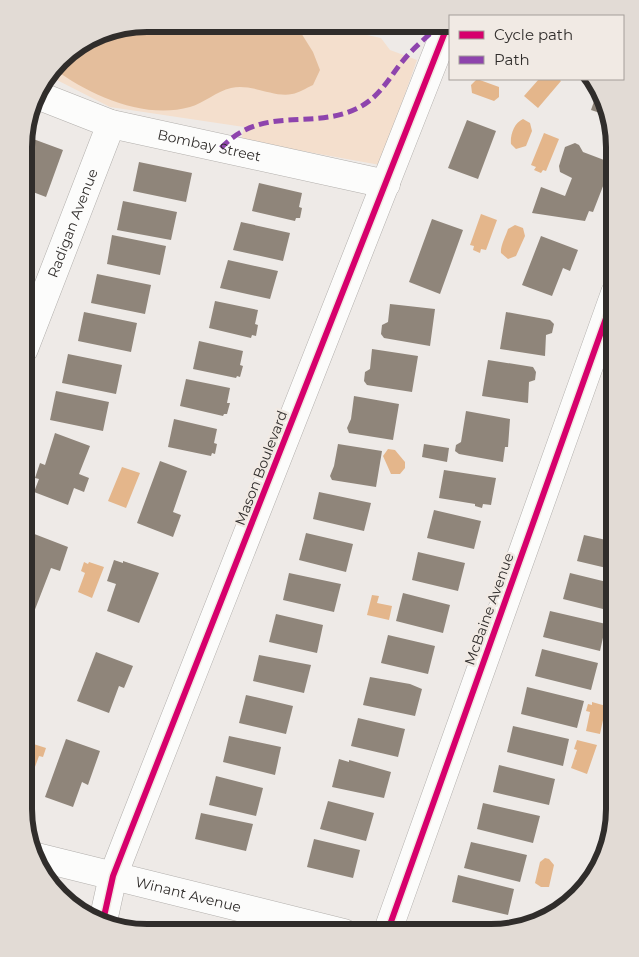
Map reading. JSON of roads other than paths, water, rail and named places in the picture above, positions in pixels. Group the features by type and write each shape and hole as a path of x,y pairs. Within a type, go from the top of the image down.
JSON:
{"street":[{"name":"Mason Boulevard","path":"105,917 113,876 445,32"},
{"name":"Bombay Street","path":"44,98 111,124 386,184"},
{"name":"Radigan Avenue","path":"32,328 111,124"},
{"name":"McBaine Avenue","path":"390,924 606,318"},
{"name":"Winant Avenue","path":"43,859 308,924"}]}
